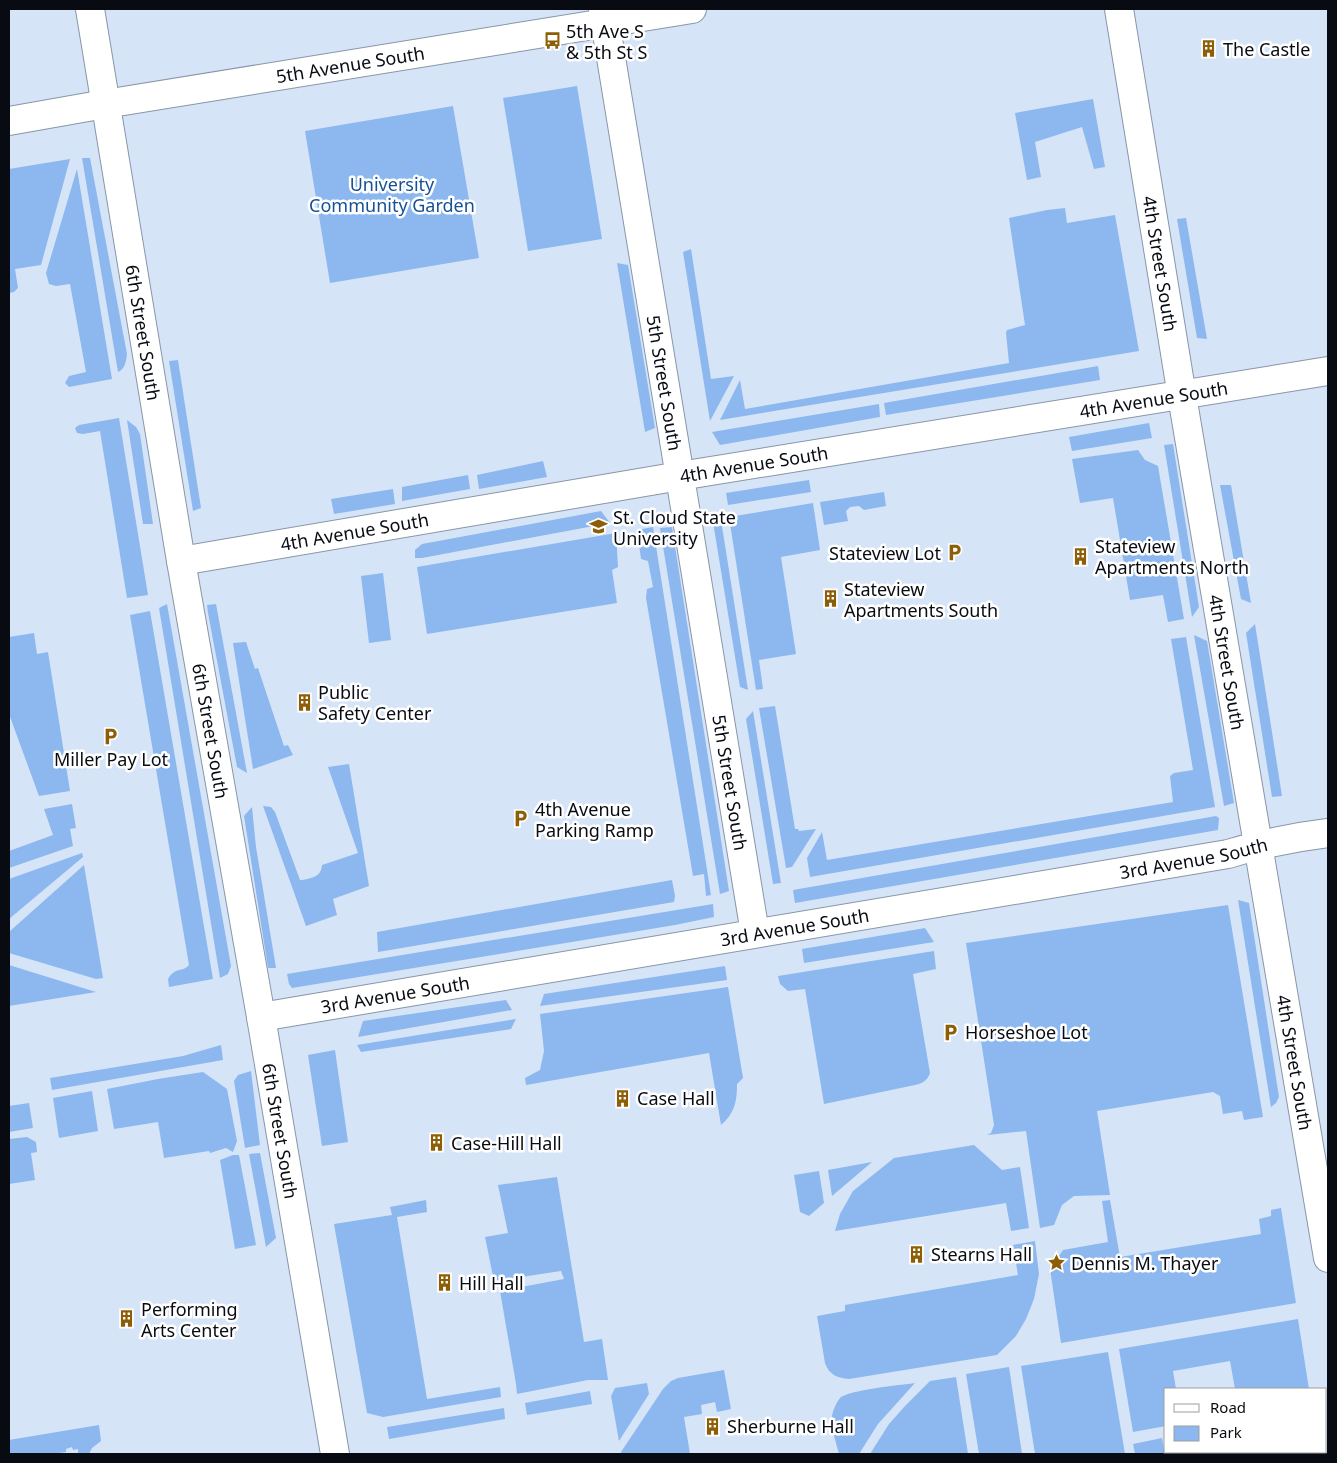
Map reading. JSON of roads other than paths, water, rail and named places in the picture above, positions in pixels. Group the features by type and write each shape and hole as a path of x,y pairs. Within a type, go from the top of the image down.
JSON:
{"street":[{"name":"6th Street South","path":"90,9 181,561 335,1454"},
{"name":"5th Avenue South","path":"9,121 604,16 692,9"},
{"name":"4th Street South","path":"1119,9 1182,396 1328,1258"},
{"name":"5th Street South","path":"604,16 755,933"},
{"name":"4th Avenue South","path":"181,561 680,476 1328,371"},
{"name":"3rd Avenue South","path":"261,1017 1228,854 1294,837 1328,833"}],"place":[{"name":"5th Ave S & 5th St S","path":"552,41"},
{"name":"The Castle","path":"1209,49"},
{"name":"St. Cloud State University","path":"599,527"},
{"name":"Stateview Lot","path":"955,553"},
{"name":"Stateview Apartments North","path":"1081,556"},
{"name":"Stateview Apartments South","path":"830,599"},
{"name":"Public Safety Center","path":"304,702"},
{"name":"Miller Pay Lot","path":"111,736"},
{"name":"4th Avenue Parking Ramp","path":"521,819"},
{"name":"Horseshoe Lot","path":"951,1032"},
{"name":"Case Hall","path":"623,1098"},
{"name":"Case-Hill Hall","path":"437,1143"},
{"name":"Stearns Hall","path":"917,1254"},
{"name":"Dennis M. Thayer","path":"1057,1263"},
{"name":"Hill Hall","path":"445,1283"},
{"name":"Performing Arts Center","path":"127,1319"},
{"name":"Sherburne Hall","path":"713,1426"}],"park label":[{"name":"University Community Garden","path":"392,194"}]}
